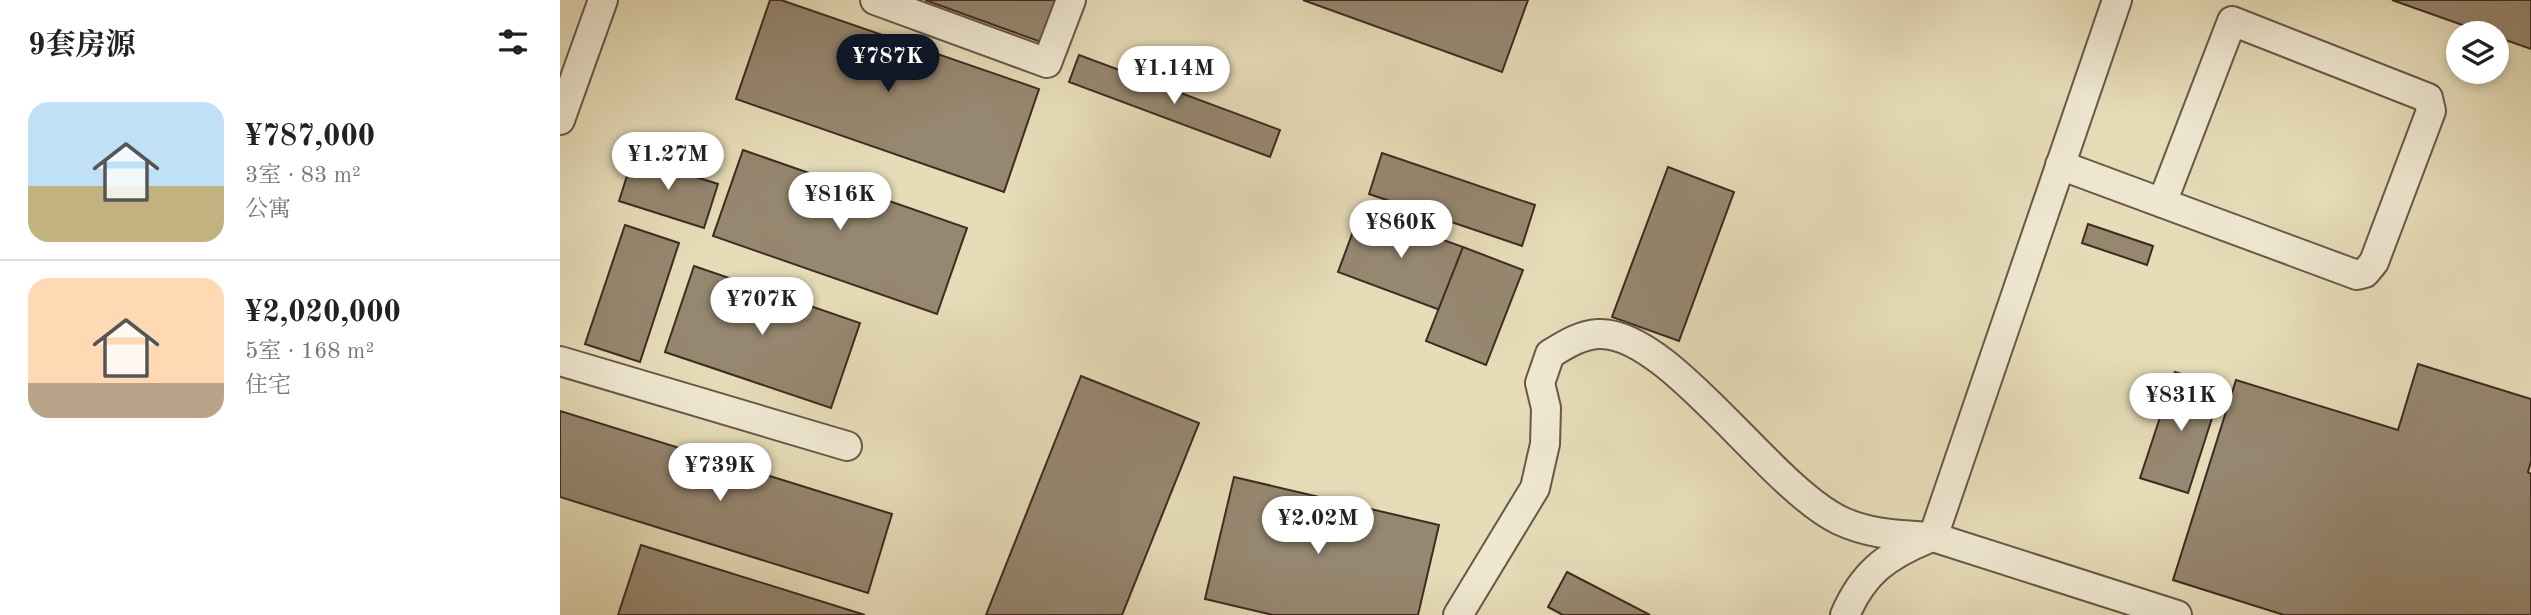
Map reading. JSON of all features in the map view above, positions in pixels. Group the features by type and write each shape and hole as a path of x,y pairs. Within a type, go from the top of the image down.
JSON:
{"street":[{"path":"560,120 603,0"},
{"path":"875,0 1047,63 1071,0"},
{"path":"1845,615 1855,592 1874,570 1895,552 1933,537 2117,0"},
{"path":"2060,165 2162,203 2357,275 2365,273 2374,262 2431,111 2428,98 2232,21 2162,203"},
{"path":"1458,615 1535,488 1545,444 1546,408 1541,383 1550,354 1576,339 1600,334 1632,341 1666,363 1774,470 1810,501 1839,520 1872,533 1933,537 2177,615"},
{"path":"560,361 847,446"}],"building":[{"path":"770,0 781,0 1039,89 1004,192 736,99"},
{"path":"925,0 1056,0 1041,42"},
{"path":"1303,0 1528,0 1502,72"},
{"path":"2392,0 2531,0 2531,49 2509,41 2509,21 2451,21"},
{"path":"1079,55 1280,130 1270,157 1069,82"},
{"path":"743,150 967,228 937,314 713,236"},
{"path":"1382,153 1535,205 1522,246 1369,194"},
{"path":"633,157 718,184 704,228 619,201"},
{"path":"1668,167 1734,192 1679,341 1612,317"},
{"path":"1361,210 1463,247 1440,310 1338,272"},
{"path":"2088,224 2153,246 2147,265 2082,243"},
{"path":"625,225 679,243 640,362 585,344"},
{"path":"1463,247 1523,270 1486,365 1426,341"},
{"path":"694,266 860,323 831,408 665,352"},
{"path":"2418,364 2531,399 2531,461 2528,472 2531,474 2531,615 2284,615 2173,580 2236,380 2398,430"},
{"path":"2175,372 2222,387 2188,493 2140,478"},
{"path":"1081,376 1199,423 1122,615 986,615"},
{"path":"560,411 892,514 868,593 560,497"},
{"path":"1234,477 1439,525 1418,615 1273,615 1205,599"},
{"path":"641,545 865,615 618,615"},
{"path":"1567,572 1650,615 1563,615 1548,607"}]}
